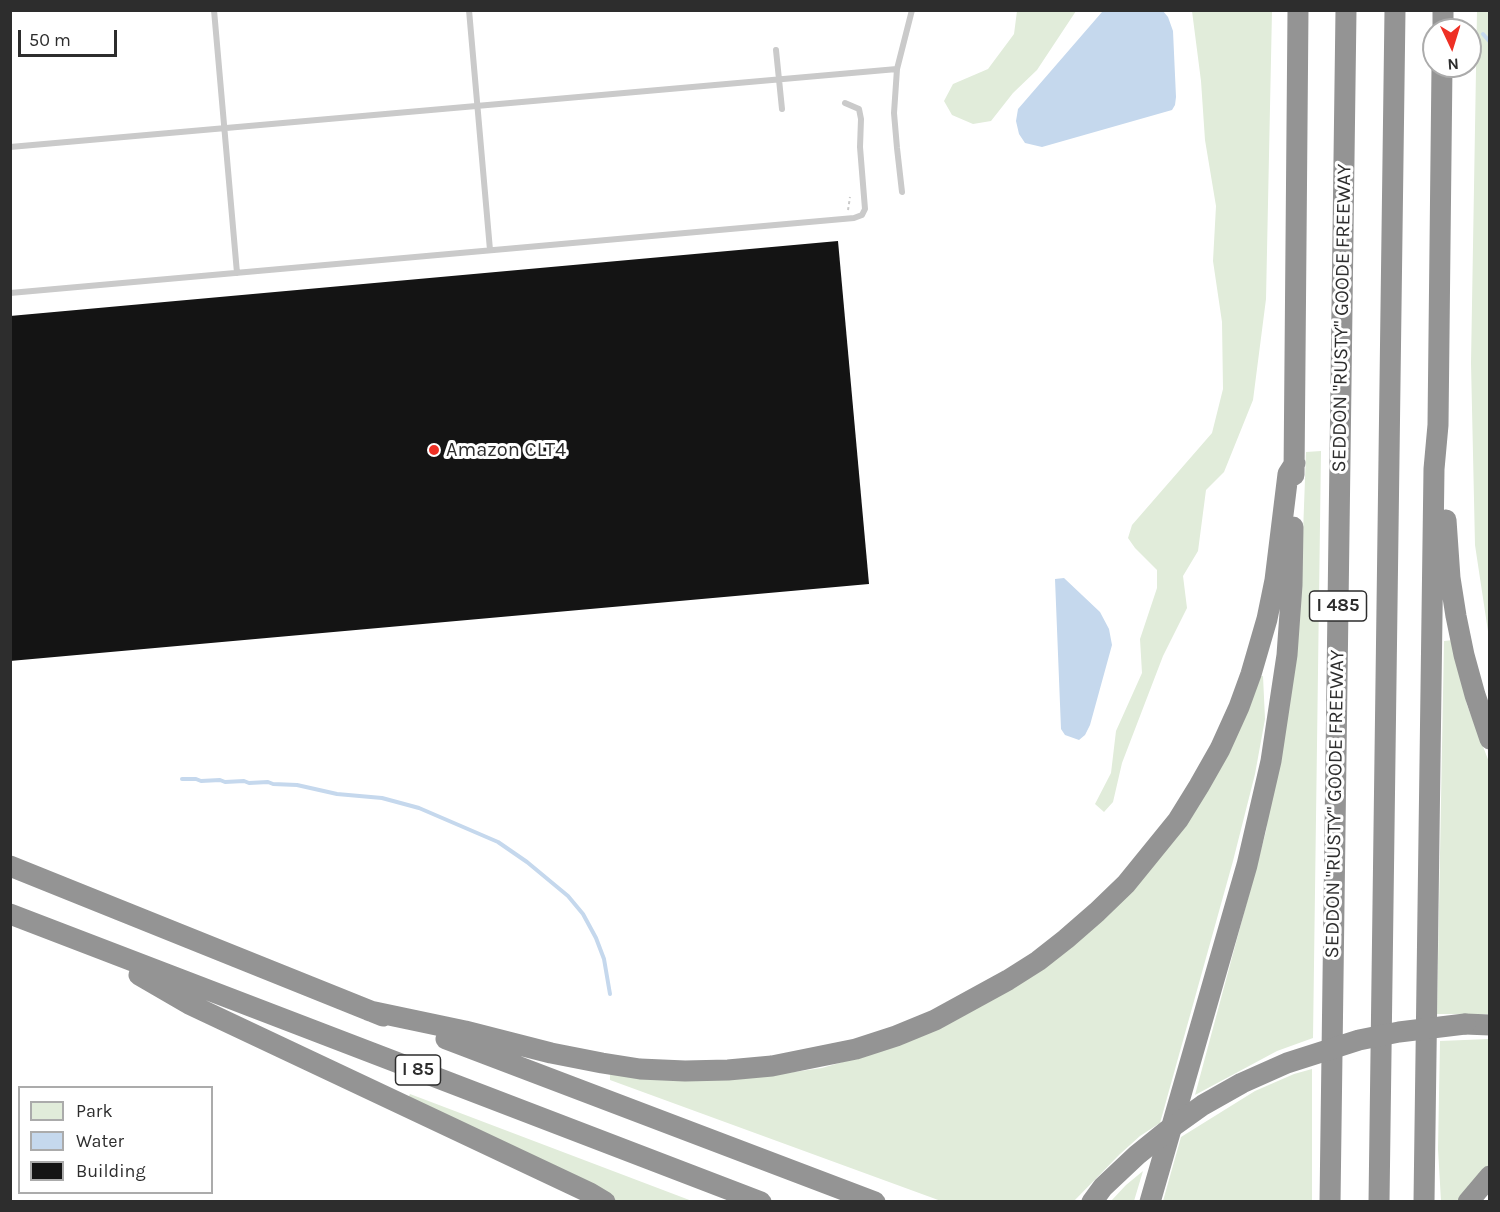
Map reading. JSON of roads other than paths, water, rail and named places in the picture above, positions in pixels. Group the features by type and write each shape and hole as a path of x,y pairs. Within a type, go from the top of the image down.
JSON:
{"highway":[{"path":"1150,1202 1247,865 1271,762 1284,682 1291,612 1298,10"},
{"name":"SEDDON \"RUSTY\" GOODE FREEWAY","path":"1330,1202 1346,10"},
{"name":"I 485","path":"1379,1202 1395,10"},
{"path":"1424,1202 1442,78"},
{"path":"1438,425 1444,468 1450,578 1464,655 1490,739"},
{"path":"370,1011 602,1064 686,1071 728,1070 772,1066 816,1058 896,1036 935,1020 1008,980 1066,939 1126,884 1178,820 1220,749 1251,674 1267,619 1275,580 1288,474 1294,463"},
{"name":"I 85","path":"10,866 370,1011 875,1202"},
{"name":"I 85","path":"10,914 761,1202"},
{"path":"75,939 189,1004 590,1192 605,1202"},
{"path":"1092,1202 1103,1187 1168,1130 1203,1105 1242,1083 1287,1063 1359,1040 1399,1032 1465,1024 1490,1025"},
{"path":"1468,1202 1490,1176"}],"lane":[{"path":"214,10 237,273"},
{"path":"469,10 490,250"},
{"path":"903,192 894,113 897,69 912,10"},
{"path":"776,50 782,109"},
{"path":"10,147 897,69"},
{"path":"10,293 854,218 862,215 865,209 860,147 861,119 859,109 845,103"}],"water":[{"path":"1107,10 1163,11 1168,17 1173,31 1176,97 1172,110 1042,147 1025,143 1019,134 1016,121 1018,109 1102,12"},
{"path":"1064,578 1100,612 1109,629 1112,645 1090,725 1085,735 1079,740 1065,735 1061,729 1055,579"}],"waterway":[{"path":"1483,34 1490,42"},
{"path":"182,779 268,782 297,785 337,794 382,798 419,808 498,842 527,862 568,896 583,914 604,959 610,994"}],"place":[{"name":"Amazon CLT4","path":"434,450"}]}
